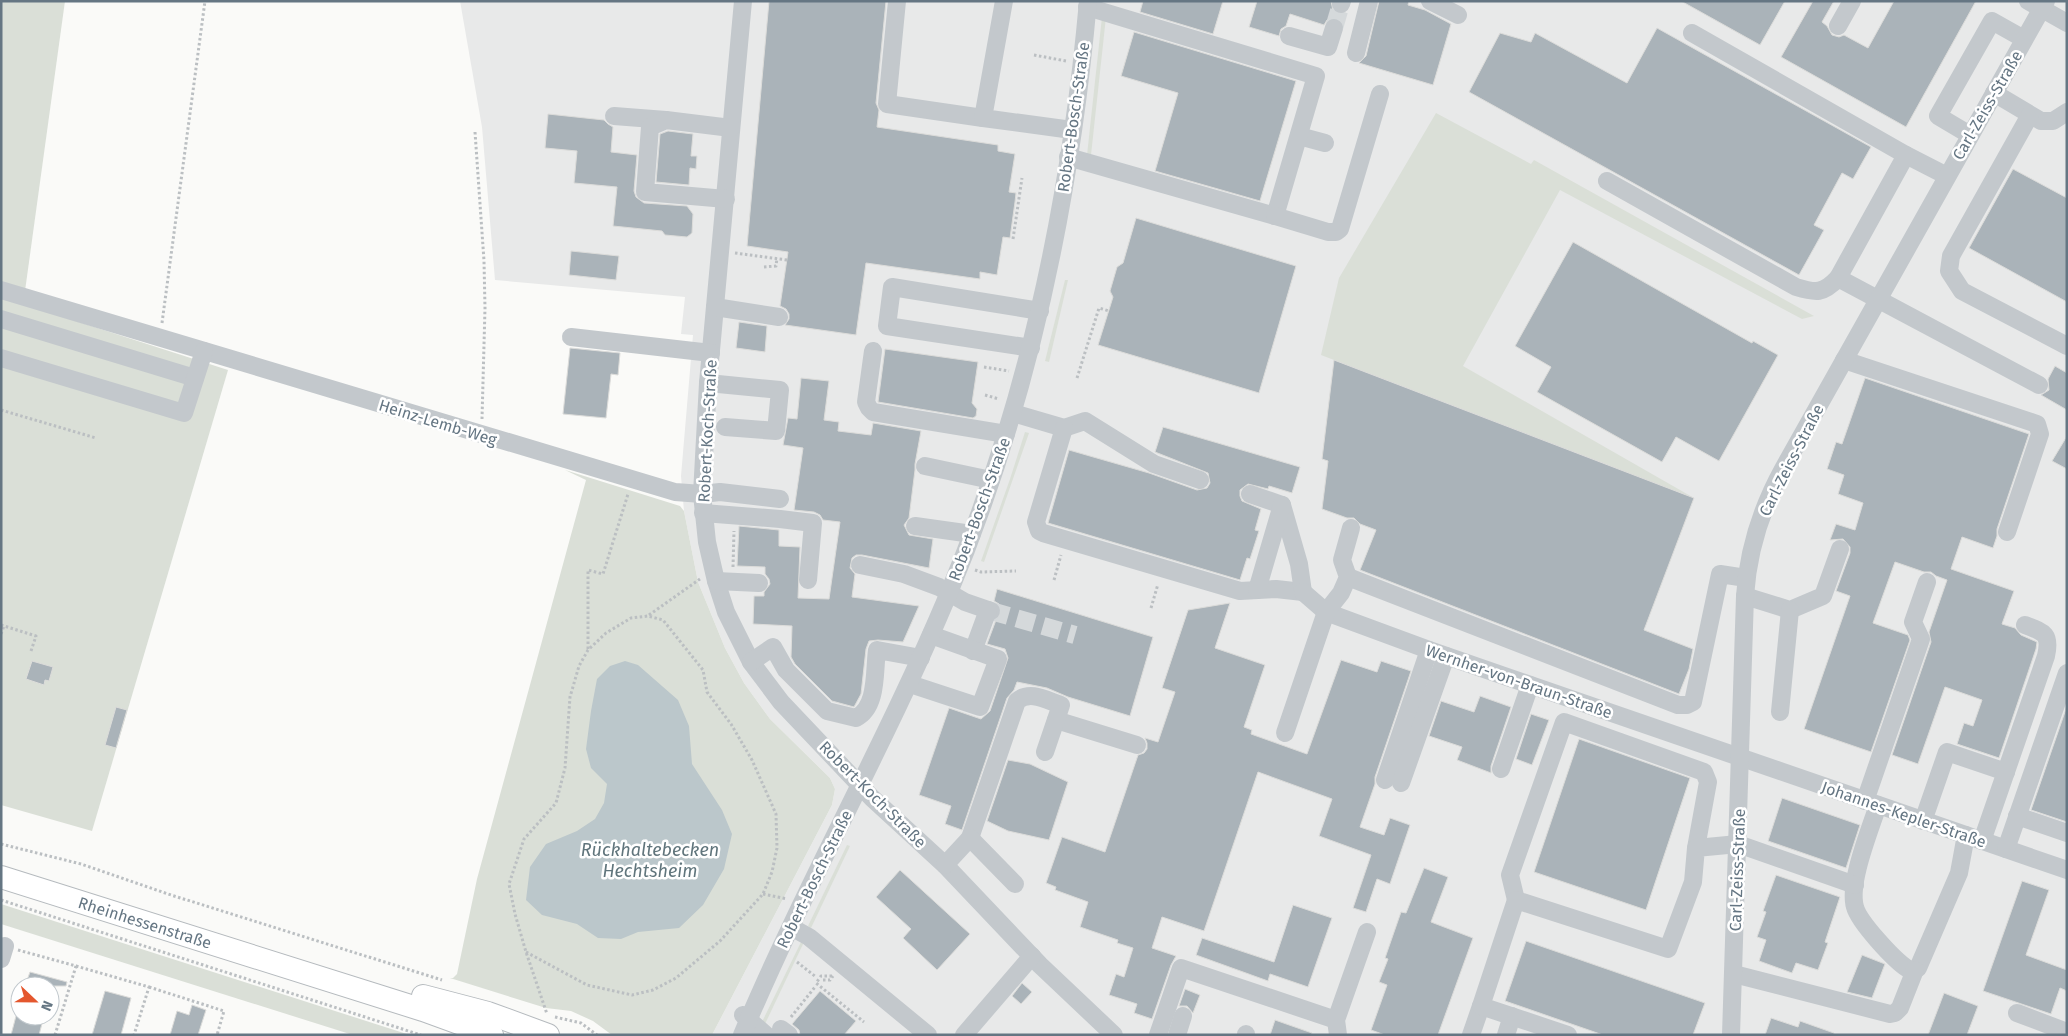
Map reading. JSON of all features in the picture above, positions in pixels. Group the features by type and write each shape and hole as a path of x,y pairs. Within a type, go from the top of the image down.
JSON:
{"main road":[{"name":"Rheinhessenstraße","path":"1,877 423,1010 492,1035"},
{"name":"Rheinhessenstraße","path":"290,968 332,975 434,998 488,1013 548,1025"}],"street":[{"name":"Robert-Koch-Straße","path":"743,1 708,383 702,494 703,513 716,581 726,612 751,662 782,702 861,785 945,864 1032,956 1114,1035"},
{"path":"897,1 887,104 1072,130"},
{"path":"983,118 1004,1"},
{"path":"1356,54 1369,1"},
{"path":"1430,1 1458,15"},
{"path":"1838,26 1852,1"},
{"path":"1087,4 1316,76 1276,216"},
{"name":"Robert-Bosch-Straße","path":"730,1035 744,1023 910,684 949,592 991,480 1006,434 1009,407 1031,348 1057,228 1072,130 1087,4"},
{"path":"2038,4 2067,23"},
{"name":"Carl-Zeiss-Straße","path":"1731,1035 1746,578 1761,514 1770,492 2024,40 2038,4"},
{"path":"1970,135 1938,116 1992,21 2024,40"},
{"path":"1289,36 1328,47 1334,28"},
{"path":"1692,33 1947,176"},
{"path":"1994,93 2041,121 2053,121 2067,112"},
{"path":"1068,157 1328,232 1336,232 1340,229 1380,94"},
{"path":"2030,114 1951,256 1949,271 1962,291 2067,346"},
{"path":"614,116 731,128"},
{"path":"666,120 650,128 645,192 726,199"},
{"path":"1299,136 1325,143"},
{"path":"1607,181 1796,287 1812,292 1828,289 1838,278 1906,154"},
{"path":"1838,278 2039,385"},
{"path":"1031,348 887,326 892,287 1040,311"},
{"name":"Heinz-Lemb-Weg","path":"1,290 160,336 204,351 675,492 702,494 720,492 780,498"},
{"path":"715,308 779,316"},
{"path":"1,319 195,378"},
{"path":"571,338 711,353"},
{"path":"873,350 866,402 868,408 873,412 1006,434"},
{"path":"1,358 184,413 204,351"},
{"path":"1844,360 2037,424 2040,434 2007,532"},
{"path":"708,383 780,390 776,431 725,427"},
{"path":"1009,407 1064,428 1085,421 1154,464 1200,480"},
{"path":"1064,428 1036,522 1036,527 1043,533 1240,591 1276,589 1303,592 1299,564 1282,505"},
{"path":"926,466 991,480"},
{"path":"1250,494 1282,505"},
{"path":"1257,590 1282,505"},
{"path":"703,513 813,523 808,580"},
{"path":"915,526 972,534"},
{"path":"1285,733 1326,612 1341,593 1348,577 1342,560 1351,528"},
{"path":"1745,596 1790,610 1824,596 1840,549"},
{"path":"860,565 904,574 949,592 965,602 989,610 973,651"},
{"path":"1348,577 1678,705 1687,705 1693,702 1720,574 1746,578"},
{"path":"716,581 759,583"},
{"path":"1914,970 1908,969 1901,964 1872,934 1855,908 1855,885 1871,803 1921,639 1913,622 1927,582"},
{"name":"Wernher-von-Braun-Straße","path":"1303,592 1326,612 1446,656 1741,758"},
{"path":"1780,712 1790,610"},
{"path":"1982,841 2048,646 2046,636 2042,631 2025,625"},
{"path":"910,684 980,707 998,659 931,635"},
{"path":"751,662 773,647 786,670 827,711 856,718 867,709 871,701 877,650 921,658"},
{"path":"1429,650 1393,781 1446,656"},
{"path":"2006,850 2067,673"},
{"path":"1501,769 1530,685"},
{"path":"945,864 970,838 1017,701 1022,696 1031,695 1061,705 1045,752"},
{"path":"1056,720 1136,745"},
{"path":"1471,1035 1516,900 1510,875 1564,722 1704,772 1708,782 1696,848 1693,882 1668,949 1516,900"},
{"path":"1923,821 1947,752 2006,772"},
{"name":"Johannes-Kepler-Straße","path":"1741,758 2067,870"},
{"path":"2017,816 2067,832"},
{"path":"1734,974 1890,1014 1895,1013 1900,1008 1914,970 1918,968 1959,874 1966,835"},
{"path":"970,838 1015,884"},
{"path":"1696,848 1738,844 1855,885"},
{"path":"790,927 809,937 928,1035"},
{"path":"1158,1035 1181,968 1337,1027 1367,932"},
{"path":"964,1035 1032,956"},
{"path":"1481,1006 1568,1035"},
{"path":"2017,1013 2067,1032"},
{"path":"1177,1035 1183,1016"},
{"path":"1506,1035 1512,1016"},
{"path":"744,1023 779,1033"}],"path":[{"path":"160,336 205,1"},
{"path":"1034,55 1069,61"},
{"path":"475,132 484,270 482,435"},
{"path":"1013,239 1022,178"},
{"path":"732,252 787,260"},
{"path":"764,267 776,266 777,258"},
{"path":"1077,378 1099,308 1109,311"},
{"path":"984,367 1012,371"},
{"path":"985,395 1009,407"},
{"path":"1,410 96,438"},
{"path":"588,650 588,570 603,574 630,487"},
{"path":"548,1025 515,914 509,884 524,839 556,803 565,768 570,697 579,666 588,650 606,633 632,618 648,616 716,581 735,516"},
{"path":"1054,580 1065,540"},
{"path":"1151,608 1163,569"},
{"path":"975,570 981,572 1016,571"},
{"path":"526,952 587,985 632,995 653,990 676,978 720,941 763,894 772,872 777,848 776,814 752,760 732,724 707,692 702,670 663,620 648,616"},
{"path":"1,634 2,626 36,636 31,651"},
{"path":"1,844 81,864 180,898 442,980"},
{"path":"763,894 786,898"},
{"path":"1,900 421,1035"},
{"path":"3,952 76,966 224,1011 217,1035"},
{"path":"797,962 816,977"},
{"path":"55,1035 76,966"},
{"path":"822,980 829,978 821,976 816,983 864,1022"},
{"path":"134,1035 149,987"},
{"path":"779,1033 815,987"}],"shaded area":[{"path":"1,1 65,1 25,291 1,284"},
{"path":"460,1 2067,1 2067,1035 712,1035 832,805 835,789 830,778 770,719 744,683 725,648 698,582 684,511 681,476 693,335 681,334 685,297 495,280 482,127"},
{"path":"1102,17 1106,17 1091,155 1087,155"},
{"path":"1436,113 1531,164 1534,160 1814,316 1802,319 1560,190 1463,366 1694,498 1321,355 1339,278"},
{"path":"1065,280 1068,280 1049,362 1045,361"},
{"path":"1,297 228,370 92,831 1,805"},
{"path":"1025,432 1029,433 984,562 981,561"},
{"path":"565,470 680,506 684,511 698,582 725,648 744,683 770,719 830,778 835,789 832,805 712,1035 612,1035 593,1021 571,1011 546,1008 450,978 457,974 477,879 586,480"},
{"path":"847,845 850,846 811,928 808,926"},
{"path":"1,904 410,1035 353,1035 1,924"},
{"path":"802,940 804,942 765,1024 762,1022"}],"water":[{"name":"Rückhaltebecken Hechtsheim","path":"625,661 638,665 678,700 689,726 692,764 722,810 732,834 724,869 703,905 679,928 638,932 621,939 598,938 577,924 542,915 526,900 530,867 546,844 577,831 595,819 604,803 607,784 591,768 586,749 591,711 597,679 610,666"}],"building":[{"path":"769,1 886,1 876,103 879,110 877,127 998,145 998,151 1015,154 1009,192 1016,193 1010,238 1003,237 997,275 980,272 980,279 866,263 856,335 785,325 789,319 789,314 786,309 780,306 788,252 747,246"},
{"path":"1143,1 1223,1 1213,34 1140,12"},
{"path":"1257,1 1331,1 1333,11 1338,14 1346,13 1343,23 1338,18 1332,18 1327,20 1324,25 1290,14 1286,26 1281,29 1279,36 1249,27"},
{"path":"1379,1 1409,1 1408,5 1425,10 1451,24 1433,85 1359,63 1366,56"},
{"path":"1681,1 1785,1 1760,45"},
{"path":"1813,1 1834,1 1822,22 1827,26 1832,35 1839,37 1844,35 1868,48 1894,1 1976,1 1906,127 1781,57"},
{"path":"1657,28 1871,147 1853,179 1842,173 1814,225 1824,230 1799,275 1469,92 1500,33 1531,42 1535,33 1627,83"},
{"path":"1134,32 1296,81 1260,201 1155,171 1178,93 1121,76"},
{"path":"548,114 604,120 613,127 611,152 637,155 634,191 636,197 644,203 687,206 693,214 692,233 687,237 665,235 662,231 613,226 617,187 574,183 577,151 545,148"},
{"path":"668,131 693,134 691,156 697,156 696,169 690,168 689,185 656,182 660,134"},
{"path":"2013,169 2067,198 2067,302 1969,248"},
{"path":"1136,218 1296,266 1259,393 1098,345 1113,297 1110,291 1117,267 1123,263"},
{"path":"1573,242 1752,343 1753,341 1778,355 1719,461 1676,437 1662,462 1537,392 1551,367 1515,346"},
{"path":"571,251 619,256 616,280 569,275"},
{"path":"739,322 767,326 765,352 736,348"},
{"path":"570,348 620,353 618,375 611,374 606,418 563,414"},
{"path":"885,349 978,362 972,403 977,409 976,416 973,418 878,402"},
{"path":"1334,360 1694,498 1644,630 1693,649 1689,669 1679,694 1360,570 1376,530 1360,524 1354,518 1347,518 1322,509 1328,461 1322,459"},
{"path":"2055,366 2067,373 2067,410 2041,395 2049,390 2048,379"},
{"path":"801,378 829,381 824,420 839,422 838,431 871,435 873,423 921,431 909,518 904,525 909,535 933,539 929,568 862,555 856,555 852,558 850,568 855,574 852,597 919,606 903,642 869,641 866,649 861,694 854,707 832,701 795,664 791,657 792,626 753,624 754,596 764,596 764,592 770,584 769,579 765,574 765,567 737,566 739,526 779,530 779,546 800,547 798,598 829,599 840,522 823,520 820,515 814,512 794,510 803,448 783,445 788,418 797,419"},
{"path":"1865,378 2029,434 1997,529 1993,548 1962,537 1951,569 2014,591 2002,624 2015,628 2021,635 2037,642 1999,758 1957,744 1964,723 1973,726 1982,700 1945,687 1918,764 1892,755 1931,642 1929,632 1947,580 1931,572 1924,572 1895,562 1873,623 1908,635 1910,640 1871,752 1804,729 1850,596 1836,591 1850,553 1850,547 1843,539 1830,540 1836,524 1855,530 1863,503 1838,494 1844,475 1827,469 1836,442 1842,444"},
{"path":"1163,427 1300,467 1292,493 1269,486 1268,489 1248,484 1240,490 1242,501 1261,509 1255,530 1259,531 1250,559 1247,558 1240,580 1048,523 1069,450 1149,473 1197,490 1207,488 1210,483 1208,473 1155,452"},
{"path":"2067,436 2067,469 2052,461"},
{"path":"997,589 1153,637 1130,716 1068,697 1047,688 1017,682 1014,690 1007,698 962,830 945,824 951,806 919,795 949,708 981,719 990,711 1008,658 1005,649 987,644 996,620 1001,614 999,604 994,601"},
{"path":"1230,603 1215,648 1265,665 1244,727 1252,730 1251,734 1307,754 1341,660 1377,672 1381,661 1411,671 1360,827 1384,835 1390,818 1410,825 1390,884 1377,879 1366,912 1353,908 1371,855 1319,836 1332,799 1258,772 1204,931 1162,917 1152,948 1176,956 1152,1019 1134,1013 1137,1004 1109,995 1116,974 1124,977 1133,948 1117,943 1118,940 1080,927 1088,902 1055,890 1056,887 1046,883 1062,837 1105,852 1138,755 1144,753 1147,749 1145,738 1158,742 1175,692 1162,688 1188,610"},
{"path":"32,661 53,667 49,681 45,680 44,685 26,679"},
{"path":"1480,696 1511,707 1491,766 1491,773 1457,760 1462,747 1429,736 1441,701 1474,712"},
{"path":"2067,706 2067,822 2031,810"},
{"path":"116,707 127,710 116,748 105,745"},
{"path":"1531,714 1549,720 1532,765 1516,759"},
{"path":"1579,739 1690,778 1646,910 1534,872"},
{"path":"1008,760 1030,764 1068,782 1049,840 1008,831 987,821"},
{"path":"1782,798 1860,825 1846,868 1768,841"},
{"path":"1424,868 1448,877 1431,922 1473,938 1438,1035 1385,1035 1371,1030 1387,985 1379,982 1388,959 1385,958 1401,912 1406,913"},
{"path":"900,870 970,934 937,970 903,938 911,929 876,897"},
{"path":"1776,875 1840,897 1825,942 1828,943 1818,970 1796,963 1792,973 1759,961 1766,940 1757,937 1766,912 1763,911"},
{"path":"2022,881 2049,890 2026,955 2067,970 2067,991 2060,988 2051,1014 1983,991"},
{"path":"1293,905 1332,918 1308,987 1270,974 1268,981 1196,955 1202,938 1274,962"},
{"path":"1526,941 1705,1003 1693,1035 1603,1035 1505,1001"},
{"path":"1862,955 1885,964 1872,998 1847,992"},
{"path":"30,972 45,976 29,976"},
{"path":"60,980 67,982 66,986 60,986"},
{"path":"1022,983 1032,992 1021,1004 1012,996"},
{"path":"1185,989 1200,995 1193,1013 1187,1006 1179,1006"},
{"path":"105,991 131,998 121,1035 92,1035"},
{"path":"820,991 856,1021 844,1035 800,1035 799,1030 792,1024"},
{"path":"1944,993 1978,1006 1967,1035 1928,1035"},
{"path":"192,1005 206,1010 198,1035 170,1035 177,1011 189,1015"},
{"path":"1771,1018 1798,1027 1800,1021 1834,1033 1834,1035 1765,1035"},
{"path":"1275,1020 1312,1033 1311,1035 1270,1035"},
{"path":"13,1026 41,1026 39,1035 11,1035"}],"tunnel":[{"path":"1334,28 1341,4"},
{"path":"991,611 1075,635"}]}
